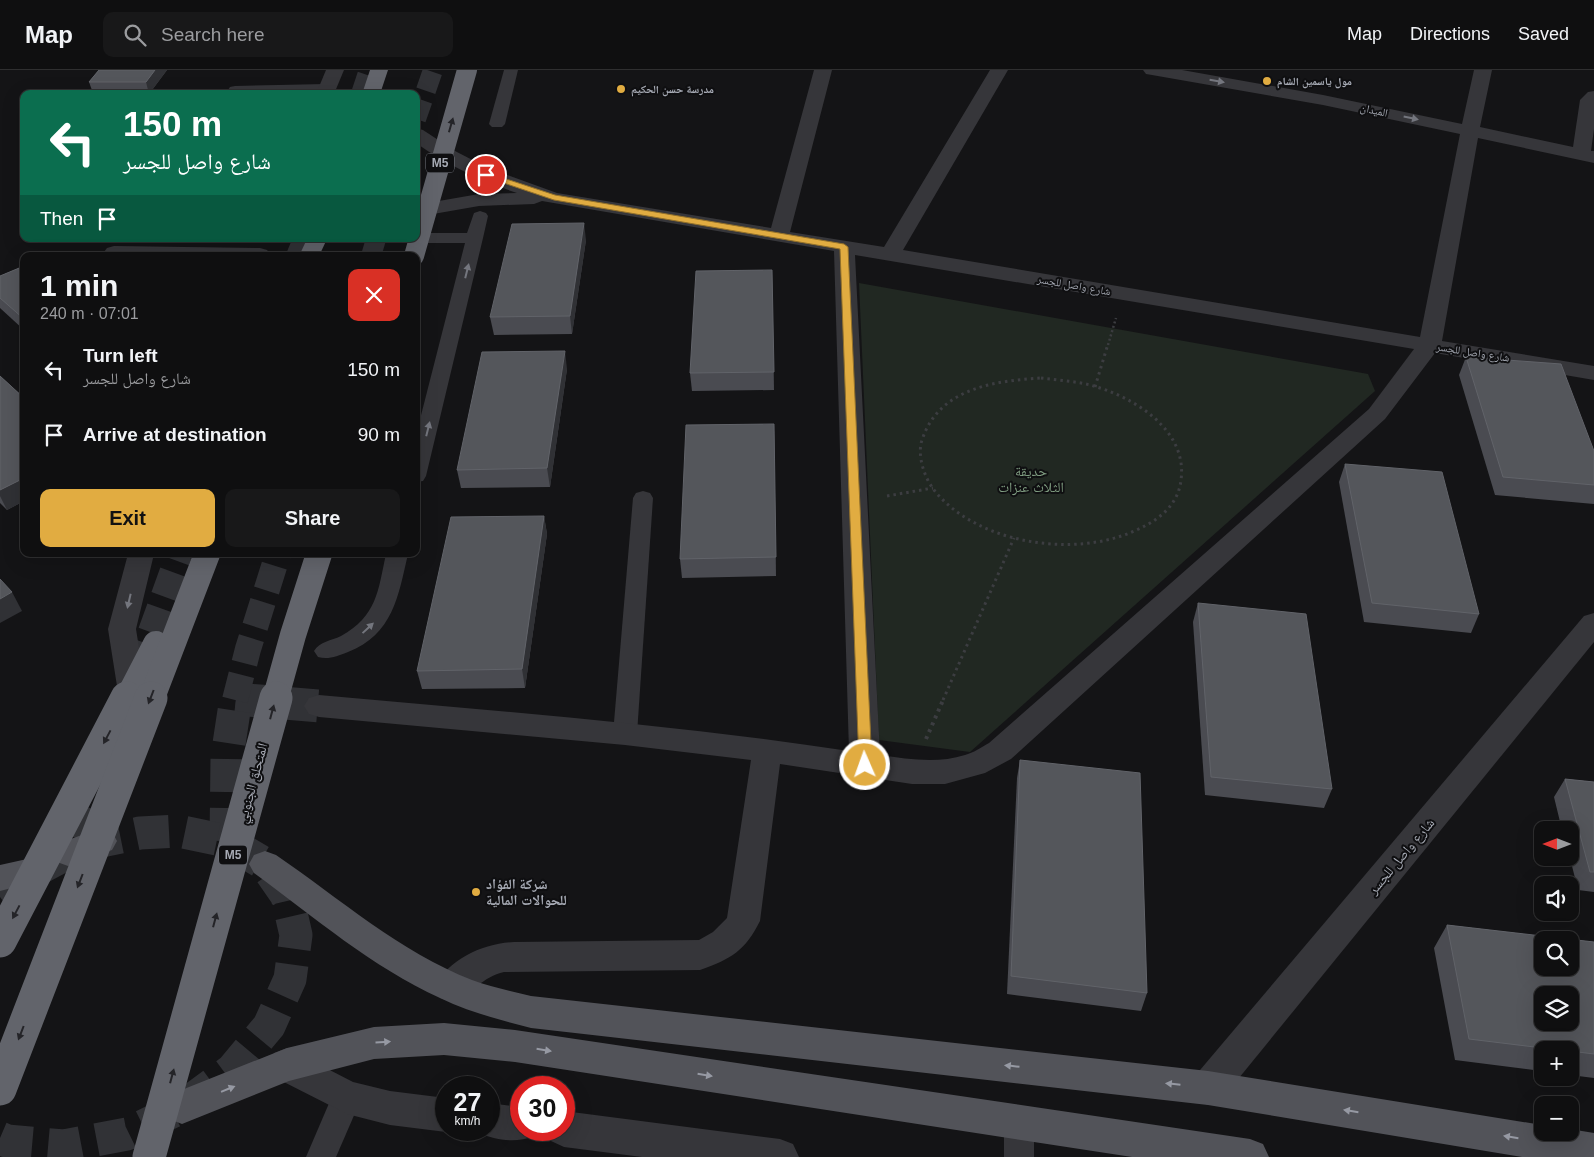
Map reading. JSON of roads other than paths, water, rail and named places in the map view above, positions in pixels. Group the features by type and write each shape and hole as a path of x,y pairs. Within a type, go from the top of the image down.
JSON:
{"highway":[{"path":"372,90 379,70"},
{"name":"M5","path":"420,235 467,70"},
{"path":"0,941 200,557"},
{"path":"0,1089 205,557"},
{"name":"المتحلق الجنوبي","path":"149,1157 293,635 318,557"}],"main road":[{"path":"68,853 101,841"},
{"path":"265,864 370,939 416,969 482,1000 531,1012 1208,1088 1594,1151"},
{"path":"0,878 36,870"},
{"path":"182,1107 287,1065 374,1043 444,1039 515,1046 1250,1157"}],"street":[{"path":"326,90 335,70"},
{"path":"779,236 823,70"},
{"path":"890,254 999,70"},
{"name":"الميدان","path":"1152,70 1323,100 1588,156"},
{"path":"319,706 625,734 767,750 912,772 945,772 974,765 1000,751 1377,414 1394,393 1408,370 1430,345 1483,70"},
{"path":"1588,156 1589,100 1594,96"},
{"name":"شارع واصل للجسر","path":"420,137 457,161 486,175 554,198 1594,373"},
{"name":"شارع واصل للجسر","path":"420,210 479,200 554,198"},
{"path":"844,247 856,502 865,765"},
{"path":"114,252 262,250"},
{"path":"131,686 122,629 140,557"},
{"name":"شارع واصل للجسر","path":"1208,1088 1594,623"},
{"path":"452,987 479,965 501,957 700,955 717,949 728,941 737,932 743,921 767,750"},
{"path":"287,1065 347,1097 390,1108 435,1114"},
{"path":"575,1131 708,1152 780,1157"}],"lane":[{"path":"497,124 512,70"},
{"path":"420,460 480,216"},
{"path":"420,238 475,238"},
{"path":"625,734 643,498"},
{"path":"326,650 344,645 360,636 380,615 396,557"},
{"path":"321,1157 347,1097"},
{"path":"1019,1122 1019,1157"}],"tunnel":[{"path":"362,90 369,70"},
{"path":"420,107 433,70"},
{"path":"298,252 302,242"},
{"path":"372,252 375,242"},
{"path":"138,668 178,557"},
{"path":"235,700 248,649 277,557"},
{"path":"226,841 227,757 236,698"},
{"path":"244,700 236,699 319,706"},
{"path":"0,897 36,870 68,853 90,794"},
{"path":"101,841 140,833 178,831 226,841"},
{"path":"0,1138 7,1141 64,1146 127,1134 182,1107 232,1070 269,1026 290,979 296,935 287,896 265,864 226,841"}],"place":[{"name":"مول ياسمين الشام","path":"1267,81"},
{"name":"مدرسة حسن الحكيم","path":"621,89"},
{"name":"شركة الفؤاد للحوالات المالية","path":"476,892"}],"park label":[{"name":"حديقة الثلاث عنزات","path":"1031,480"}]}
